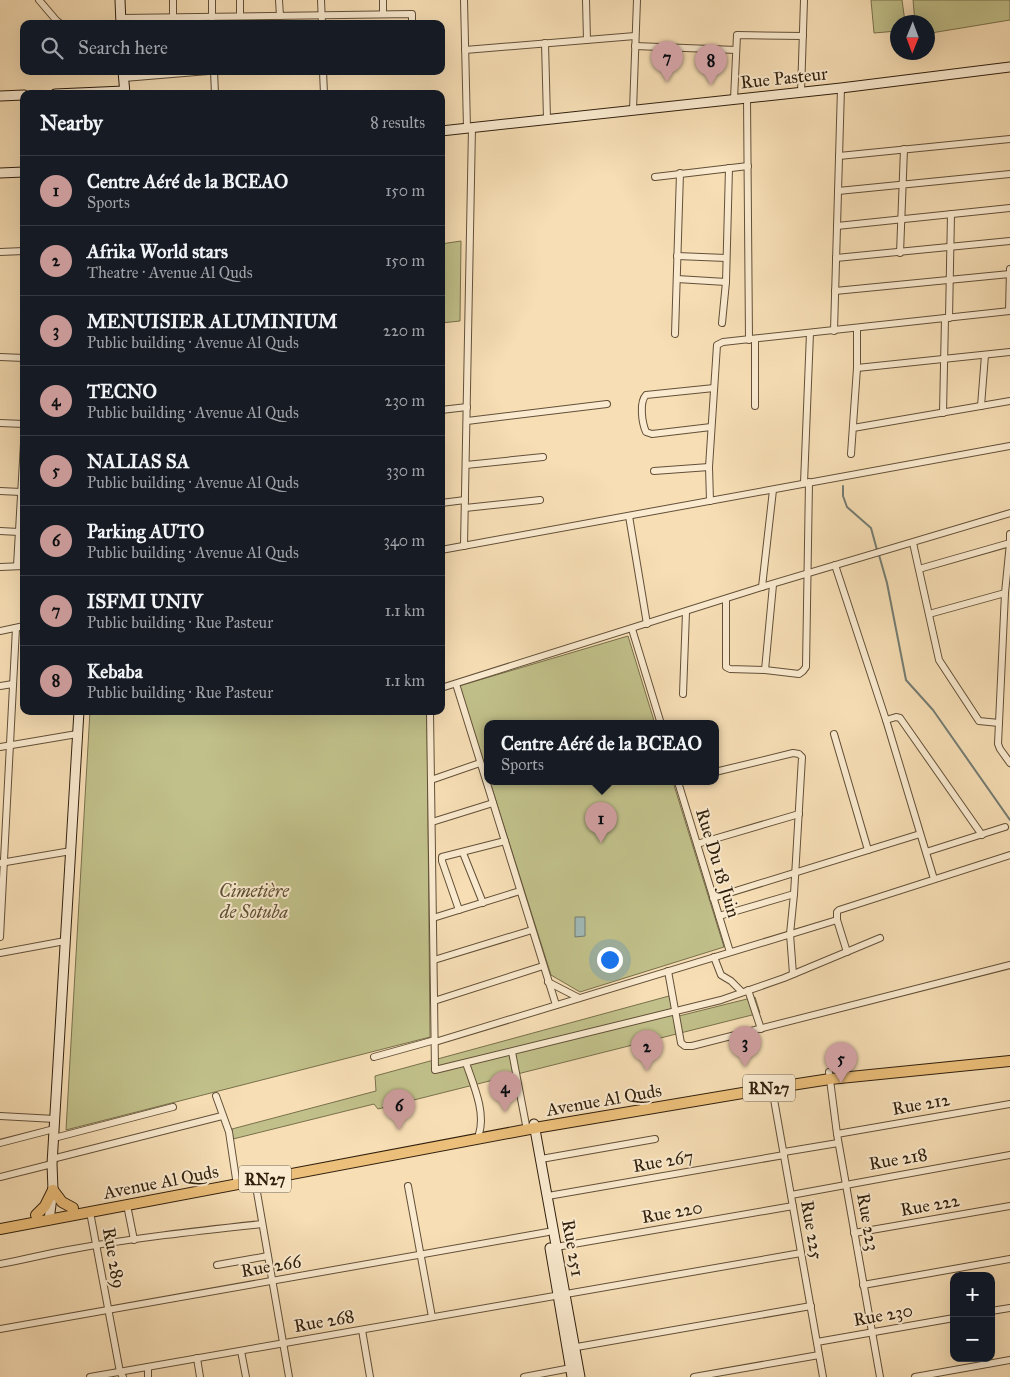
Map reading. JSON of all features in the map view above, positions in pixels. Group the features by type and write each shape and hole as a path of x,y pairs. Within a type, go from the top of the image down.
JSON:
{"main road":[{"path":"120,0 121,20"},
{"name":"Rue Pasteur","path":"445,131 841,88 1010,67"},
{"path":"124,75 124,90"},
{"path":"0,88 3,96 20,95"},
{"path":"0,173 20,172"},
{"path":"49,1216 53,1190 52,1161 79,715"},
{"name":"Avenue Al Quds","path":"0,1229 73,1208 236,1178 254,1178 531,1126 830,1075 1010,1055"},
{"name":"Avenue Al Quds","path":"0,1222 36,1215 49,1216 90,1212 479,1134 772,1088 830,1075 1010,1061"},
{"name":"Rue 251","path":"531,1126 541,1159 548,1196 561,1295"},
{"name":"Rue 251","path":"531,1126 548,1232 570,1348 572,1373"},
{"path":"53,1190 62,1202 73,1208"},
{"path":"36,1215 45,1206 53,1190"},
{"name":"Rue 251","path":"570,1348 580,1377"}],"street":[{"path":"39,0 57,20"},
{"path":"46,0 46,9"},
{"path":"173,0 175,19"},
{"path":"212,0 212,16"},
{"path":"240,0 240,16"},
{"path":"279,0 280,16"},
{"path":"321,0 322,20"},
{"path":"383,0 383,14"},
{"path":"464,0 469,128 467,421 464,546"},
{"path":"586,0 587,40"},
{"path":"633,110 637,0"},
{"path":"801,92 804,0"},
{"path":"148,20 212,16 383,14 412,14 412,20"},
{"path":"734,99 737,35 803,36"},
{"path":"465,50 636,36"},
{"path":"545,43 547,119"},
{"path":"635,46 736,50"},
{"path":"214,75 215,90"},
{"path":"323,75 324,90"},
{"path":"834,331 841,88"},
{"path":"747,98 755,406"},
{"path":"839,156 1010,139"},
{"path":"900,252 904,149"},
{"path":"655,177 748,166"},
{"path":"722,323 726,282 729,168"},
{"path":"675,334 680,173"},
{"path":"838,191 1010,174"},
{"path":"837,226 1010,208"},
{"path":"943,413 944,359 950,280 951,214"},
{"path":"836,258 1010,241"},
{"path":"0,252 20,250"},
{"path":"678,256 726,258"},
{"path":"710,501 709,467 717,345 723,342 1009,311 1010,269"},
{"path":"835,291 1010,274"},
{"path":"677,279 726,282"},
{"path":"851,454 857,368 857,328"},
{"path":"726,599 726,667 730,669 765,670 799,674 803,671 806,667 808,574 807,482 810,333"},
{"path":"857,368 1010,352"},
{"path":"981,406 985,355"},
{"path":"0,357 20,358"},
{"path":"711,427 652,434 646,432 643,426 642,400 646,395 714,388"},
{"path":"853,428 1010,401"},
{"path":"467,421 607,404"},
{"path":"445,410 467,407"},
{"path":"0,423 20,424"},
{"path":"445,549 1010,446"},
{"path":"466,464 543,457"},
{"path":"654,471 709,467"},
{"path":"762,587 773,490"},
{"path":"0,491 20,492"},
{"path":"445,502 465,500"},
{"path":"465,508 540,500"},
{"path":"0,566 20,566 20,512"},
{"path":"445,687 762,587 1010,513"},
{"path":"629,516 647,624"},
{"path":"0,531 19,532"},
{"path":"1010,534 1005,594 999,723 1000,749 1010,763"},
{"path":"912,543 939,660 979,721 999,723"},
{"path":"919,569 1010,543"},
{"path":"835,565 886,720 934,879"},
{"path":"765,670 773,585"},
{"path":"929,614 1005,594"},
{"path":"683,694 686,612"},
{"path":"0,630 20,627"},
{"path":"0,937 4,803 10,746 16,628"},
{"path":"632,629 660,720"},
{"path":"0,686 13,684"},
{"path":"456,684 484,775"},
{"path":"430,715 435,1070 721,1000 793,974 880,938"},
{"path":"886,720 896,717 900,718 982,835"},
{"path":"0,747 78,734"},
{"path":"834,734 868,850"},
{"path":"719,771 793,753 799,754 802,757 796,872 790,934 793,974"},
{"path":"431,780 480,763"},
{"path":"487,785 556,1005"},
{"name":"Rue Du 18 Juin","path":"679,785 730,952"},
{"path":"432,822 493,803"},
{"path":"697,844 799,814"},
{"path":"926,852 1005,828"},
{"path":"714,898 920,834"},
{"path":"460,910 442,857 504,841"},
{"path":"2,862 70,851"},
{"path":"463,853 483,902"},
{"path":"847,952 837,920 837,912 839,910 1010,855"},
{"path":"433,918 520,891"},
{"path":"719,916 794,894"},
{"path":"374,1057 435,1041 837,920"},
{"path":"434,960 532,930"},
{"path":"0,953 65,941"},
{"path":"714,957 721,975 745,991 761,1029"},
{"path":"668,971 681,1043 685,1046 692,1046 1010,965"},
{"path":"434,1001 543,966"},
{"path":"548,982 579,998"},
{"path":"512,1052 531,1126"},
{"path":"466,1063 478,1101 482,1125 479,1134"},
{"name":"Rue 223","path":"830,1075 838,1142 880,1377"},
{"name":"Rue 225","path":"772,1088 823,1377"},
{"path":"216,1096 229,1132 236,1178"},
{"name":"Rue 212","path":"837,1134 1010,1104"},
{"path":"0,1143 54,1134 173,1107"},
{"path":"0,1116 55,1119"},
{"path":"0,1177 52,1161 222,1116"},
{"path":"541,1159 655,1139"},
{"path":"784,1153 838,1142"},
{"name":"Rue 267","path":"548,1196 784,1153"},
{"name":"Rue 218","path":"791,1195 1010,1155"},
{"path":"254,1178 289,1377"},
{"path":"408,1186 432,1318"},
{"path":"127,1205 134,1240"},
{"name":"Rue 220","path":"556,1247 793,1206"},
{"name":"Rue 222","path":"854,1233 1010,1206"},
{"name":"Rue 289","path":"90,1212 108,1310"},
{"path":"0,1264 165,1235 262,1224"},
{"name":"Rue 266","path":"0,1329 548,1232"},
{"name":"Rue 268","path":"90,1377 121,1374 197,1358 801,1253"},
{"path":"217,1265 268,1256"},
{"path":"863,1284 1010,1259"},
{"path":"570,1348 811,1306"},
{"path":"995,1310 1010,1308"},
{"path":"108,1310 121,1374"},
{"name":"Rue 230","path":"817,1342 950,1319"},
{"path":"362,1330 370,1377"},
{"path":"241,1351 246,1377"},
{"path":"694,1377 819,1355"},
{"path":"197,1358 200,1377"},
{"path":"915,1377 1010,1360"},
{"path":"148,1367 148,1377"},
{"path":"524,1377 572,1373"}],"green space":[{"path":"871,0 902,0 904,15 890,15 890,32 874,33"},
{"path":"913,0 1010,0 1010,20 935,32 935,15 914,15"},
{"path":"461,241 460,321 445,323 445,243"},
{"path":"628,636 654,720 484,720 484,765 459,686"},
{"name":"Cimetière de Sotuba","path":"90,715 427,715 430,1037 66,1130"},
{"path":"491,785 674,785 724,947 580,992 551,975"},
{"path":"669,996 675,1017 755,997 760,1013 378,1109 374,1104 233,1139 232,1129 376,1091 375,1076"}],"water":[{"path":"575,917 585,917 585,936 575,937"}],"waterway":[{"path":"843,486 843,496 847,507 871,528 877,550"},
{"path":"879,555 887,583 906,680 933,710 1010,820"}],"place":[{"name":"ISFMI UNIV","path":"667,82"},
{"name":"Kebaba","path":"711,85"},
{"name":"Centre Aéré de la BCEAO","path":"601,843"},
{"name":"MENUISIER ALUMINIUM","path":"745,1067"},
{"name":"Afrika World stars","path":"647,1071"},
{"name":"NALIAS SA","path":"841,1083"},
{"name":"TECNO","path":"505,1112"},
{"name":"Parking AUTO","path":"399,1130"}]}
